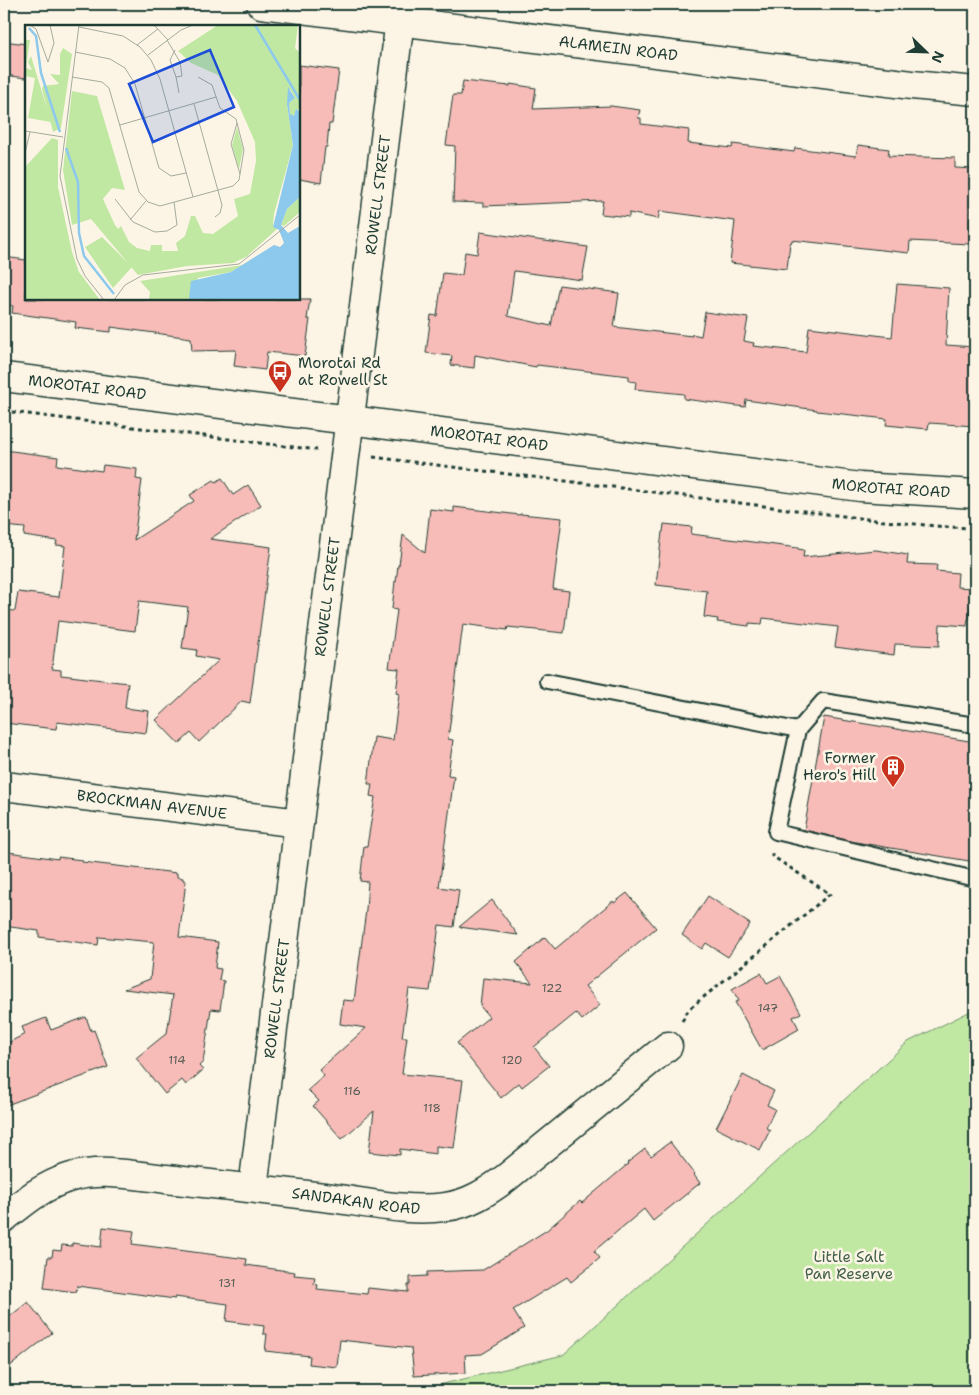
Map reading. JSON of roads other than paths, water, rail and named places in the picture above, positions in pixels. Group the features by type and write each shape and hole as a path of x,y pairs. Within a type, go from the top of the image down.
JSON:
{"street":[{"name":"ALAMEIN ROAD","path":"261,4 401,12 912,85 975,91"},
{"name":"ROWELL STREET","path":"254,1188 401,12"},
{"name":"MOROTAI ROAD","path":"4,377 860,487 975,494"},
{"name":"BROCKMAN AVENUE","path":"4,786 299,823"},
{"name":"SANDAKAN ROAD","path":"4,1218 48,1186 69,1178 90,1174 115,1173 397,1206 446,1207 466,1203 484,1194 506,1178 668,1046"}],"lane":[{"path":"547,681 798,730"},
{"path":"975,725 823,701 798,730 776,832 975,879"}],"place":[{"name":"Morotai Rd at Rowell St","path":"280,393"},
{"name":"Former Hero's Hill","path":"893,788"}],"park label":[{"name":"Little Salt Pan Reserve","path":"849,1266"}]}
